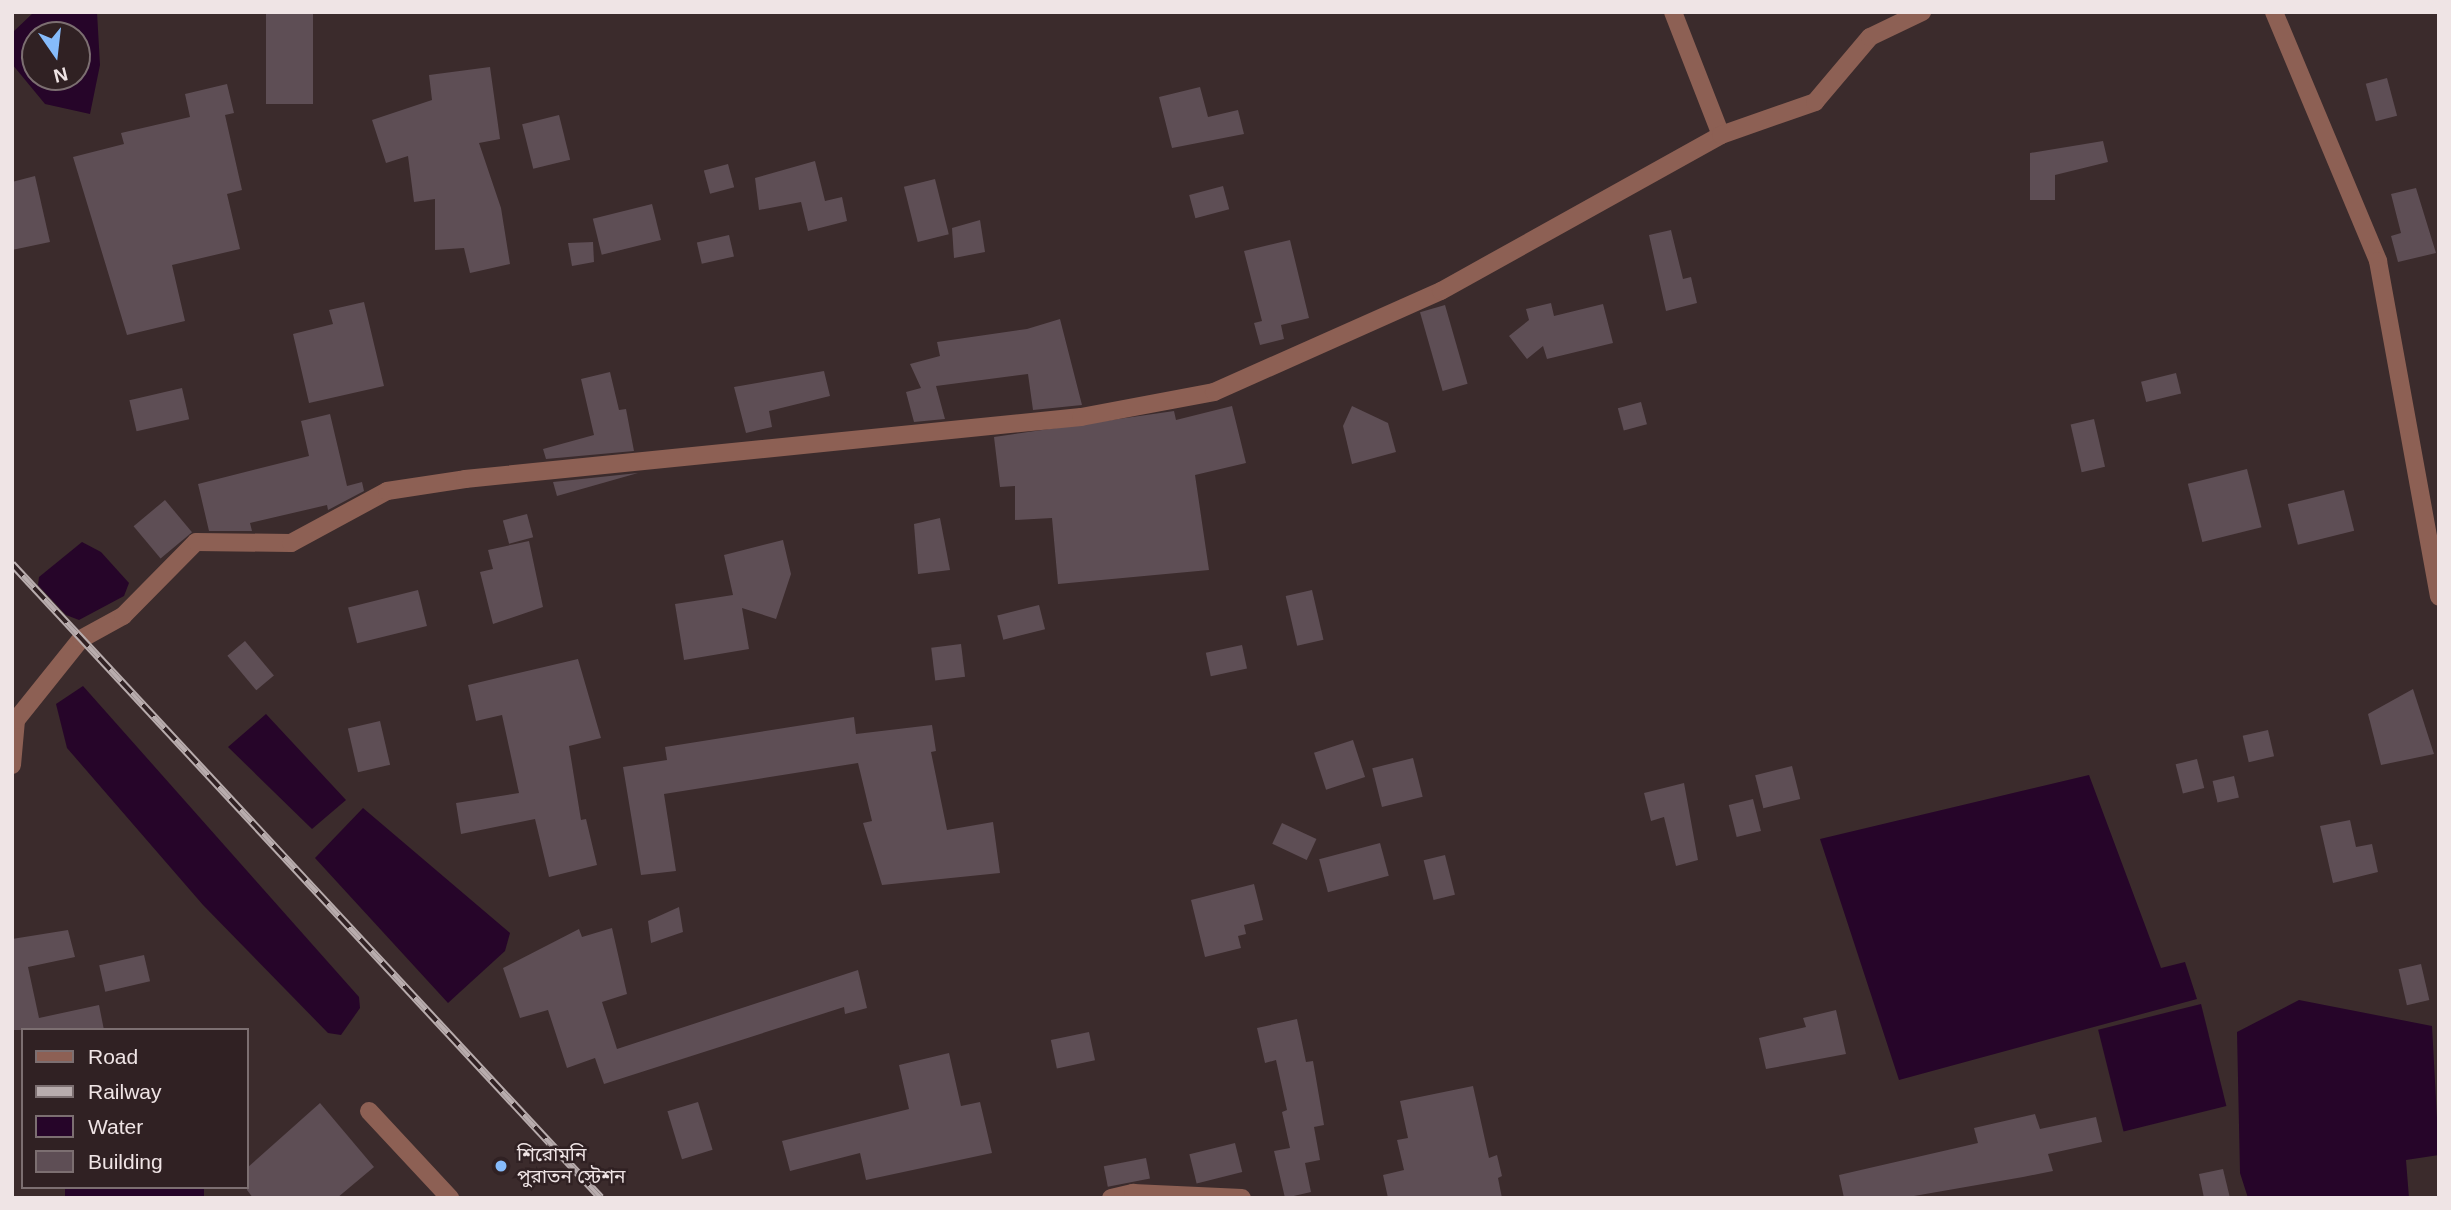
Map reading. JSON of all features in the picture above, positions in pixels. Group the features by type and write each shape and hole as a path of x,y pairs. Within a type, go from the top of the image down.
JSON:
{"street":[{"path":"1673,12 1721,135"},
{"path":"12,765 16,720 81,639 123,616 196,542 291,542 387,491 465,479 1067,418 1214,392 1441,291 1721,135 1815,102 1870,37 1922,12"},
{"path":"2274,12 2378,261 2439,597"},
{"path":"369,1111 450,1198"},
{"path":"1111,1198 1133,1193 1242,1198"}],"water":[{"path":"97,12 100,65 90,114 45,104 34,91 91,91 91,21 25,21 33,13"},
{"path":"21,24 21,75 12,64 12,33"},
{"path":"82,542 101,552 129,583 124,596 79,620 66,615 38,585 39,577"},
{"path":"83,686 359,997 360,1008 341,1035 328,1033 203,905 67,748 56,704"},
{"path":"266,714 346,800 312,829 228,747"},
{"path":"2089,775 2161,968 2185,962 2197,999 1899,1080 1820,839"},
{"path":"363,808 510,933 505,951 448,1003 315,858"},
{"path":"2299,1000 2432,1026 2439,1155 2406,1160 2409,1198 2248,1198 2240,1173 2237,1032"},
{"path":"2201,1004 2226,1106 2124,1132 2098,1030"},
{"path":"65,1189 204,1189 204,1198 65,1198"}],"building":[{"path":"266,12 313,12 313,104 266,104"},
{"path":"490,67 500,139 479,143 501,208 510,264 470,273 464,248 435,250 435,199 414,202 408,156 386,163 372,120 432,100 429,75"},
{"path":"2387,78 2397,116 2376,121 2366,84"},
{"path":"227,84 234,113 225,115 242,190 227,194 240,249 172,265 185,321 127,335 73,157 124,144 121,133 190,117 185,94"},
{"path":"1200,87 1208,117 1238,110 1244,134 1172,148 1159,97"},
{"path":"559,115 570,160 533,169 522,124"},
{"path":"2103,141 2108,162 2055,175 2055,200 2030,200 2030,153"},
{"path":"815,161 825,201 842,197 847,221 808,231 801,202 759,210 755,178"},
{"path":"728,164 734,187 710,194 704,170"},
{"path":"35,176 50,242 12,250 12,182"},
{"path":"935,179 949,234 918,242 904,187"},
{"path":"1223,186 1229,209 1195,218 1189,195"},
{"path":"2416,188 2436,253 2398,262 2391,236 2401,233 2391,194"},
{"path":"652,204 661,240 602,255 593,219"},
{"path":"980,220 985,252 954,258 952,228"},
{"path":"1671,230 1683,279 1691,277 1697,303 1666,311 1649,235"},
{"path":"729,235 734,256 702,264 697,242"},
{"path":"1290,240 1309,318 1281,325 1284,339 1260,345 1254,323 1262,321 1244,251"},
{"path":"593,242 594,262 572,266 568,243"},
{"path":"364,302 384,386 309,403 293,334 333,324 329,310"},
{"path":"1551,303 1554,316 1603,304 1613,343 1547,359 1543,346 1527,359 1509,336 1529,320 1526,309"},
{"path":"1445,305 1468,384 1443,391 1420,312"},
{"path":"1060,319 1082,405 1033,410 1028,374 936,386 945,419 914,422 906,392 921,388 910,364 940,356 937,342 1027,329"},
{"path":"824,371 830,396 769,411 772,427 746,433 734,387"},
{"path":"610,372 619,410 626,409 634,451 546,459 543,449 594,435 581,379"},
{"path":"2176,373 2181,393 2146,402 2141,382"},
{"path":"182,388 189,419 137,431 129,400"},
{"path":"1641,402 1647,424 1624,430 1618,408"},
{"path":"1232,406 1246,463 1195,475 1209,570 1058,584 1052,518 1015,520 1015,486 1000,487 994,437 1174,411 1176,420"},
{"path":"1352,406 1388,423 1396,452 1352,464 1343,426"},
{"path":"330,414 347,486 362,482 364,491 328,510 327,505 250,523 252,531 209,531 198,484 309,456 301,421"},
{"path":"2094,419 2105,467 2082,472 2071,424"},
{"path":"2247,469 2262,527 2202,542 2188,484"},
{"path":"638,473 557,496 553,482"},
{"path":"2344,490 2354,531 2298,545 2288,504"},
{"path":"165,500 192,532 161,559 134,526"},
{"path":"527,514 533,537 509,544 503,520"},
{"path":"940,518 950,570 918,574 914,524"},
{"path":"783,540 791,574 776,619 742,608 749,649 684,660 675,604 733,595 724,555"},
{"path":"529,541 543,607 493,624 480,572 493,569 488,550"},
{"path":"418,590 427,626 357,643 348,607"},
{"path":"1312,590 1323,640 1297,646 1286,596"},
{"path":"1039,605 1045,629 1003,640 997,615"},
{"path":"245,641 274,675 256,690 227,656"},
{"path":"961,644 965,677 935,680 931,648"},
{"path":"1242,645 1247,668 1211,676 1206,653"},
{"path":"578,659 601,738 569,746 581,820 586,819 597,865 549,877 535,819 461,834 456,803 519,793 502,715 476,721 468,685"},
{"path":"2413,689 2434,754 2381,765 2368,714"},
{"path":"854,717 856,734 932,725 936,751 931,752 947,830 993,822 1000,873 882,885 863,823 872,821 858,763 664,794 676,871 641,875 623,767 667,760 665,747"},
{"path":"380,721 390,765 358,772 348,728"},
{"path":"2268,730 2274,756 2249,762 2243,736"},
{"path":"1353,740 1365,777 1326,790 1314,753"},
{"path":"1413,758 1423,797 1382,807 1372,768"},
{"path":"2197,759 2204,788 2183,793 2176,764"},
{"path":"1792,766 1800,799 1763,808 1755,775"},
{"path":"2234,776 2239,797 2218,802 2213,781"},
{"path":"1684,783 1698,860 1676,866 1664,817 1651,821 1644,793"},
{"path":"1753,799 1761,831 1737,837 1729,805"},
{"path":"2350,820 2356,847 2372,844 2378,872 2333,883 2320,826"},
{"path":"1282,823 1316,839 1307,860 1272,844"},
{"path":"1380,843 1389,876 1328,892 1319,859"},
{"path":"1445,855 1455,895 1434,900 1424,860"},
{"path":"1254,884 1263,920 1244,925 1246,934 1238,936 1241,948 1205,957 1191,900"},
{"path":"679,907 683,932 651,943 648,921"},
{"path":"612,928 627,994 602,1002 617,1049 858,970 867,1008 845,1014 844,1007 604,1084 595,1058 567,1068 548,1010 520,1018 503,968 579,929 582,937"},
{"path":"68,930 75,957 28,967 39,1018 99,1005 104,1028 12,1030 12,939"},
{"path":"144,955 150,981 105,992 99,965"},
{"path":"2421,964 2429,1000 2407,1005 2399,969"},
{"path":"1836,1010 1846,1054 1766,1069 1759,1038 1806,1027 1803,1018"},
{"path":"1297,1019 1306,1062 1313,1061 1324,1125 1314,1127 1320,1160 1305,1163 1311,1192 1285,1198 1274,1151 1290,1148 1282,1112 1287,1110 1276,1060 1265,1063 1257,1028"},
{"path":"1089,1032 1095,1060 1057,1068 1051,1040"},
{"path":"949,1053 961,1106 980,1102 992,1153 866,1180 860,1153 790,1171 782,1141 909,1109 899,1065"},
{"path":"1473,1086 1489,1158 1497,1155 1502,1176 1498,1178 1502,1198 1388,1198 1383,1175 1404,1170 1397,1140 1408,1138 1400,1101"},
{"path":"698,1102 713,1150 682,1159 667,1111"},
{"path":"320,1103 374,1167 337,1198 253,1198 247,1190 248,1167"},
{"path":"2035,1114 2040,1129 2096,1117 2102,1142 2048,1154 2053,1171 1914,1196 1844,1198 1839,1175 1978,1143 1974,1128"},
{"path":"1235,1143 1242,1172 1197,1183 1189,1154"},
{"path":"1146,1158 1150,1179 1108,1187 1104,1166"},
{"path":"2223,1169 2230,1198 2204,1198 2199,1174"}],"railway":[{"path":"12,564 601,1198"}],"place":[{"name":"শিরোমনি পুরাতন স্টেশন","path":"501,1166"}]}
